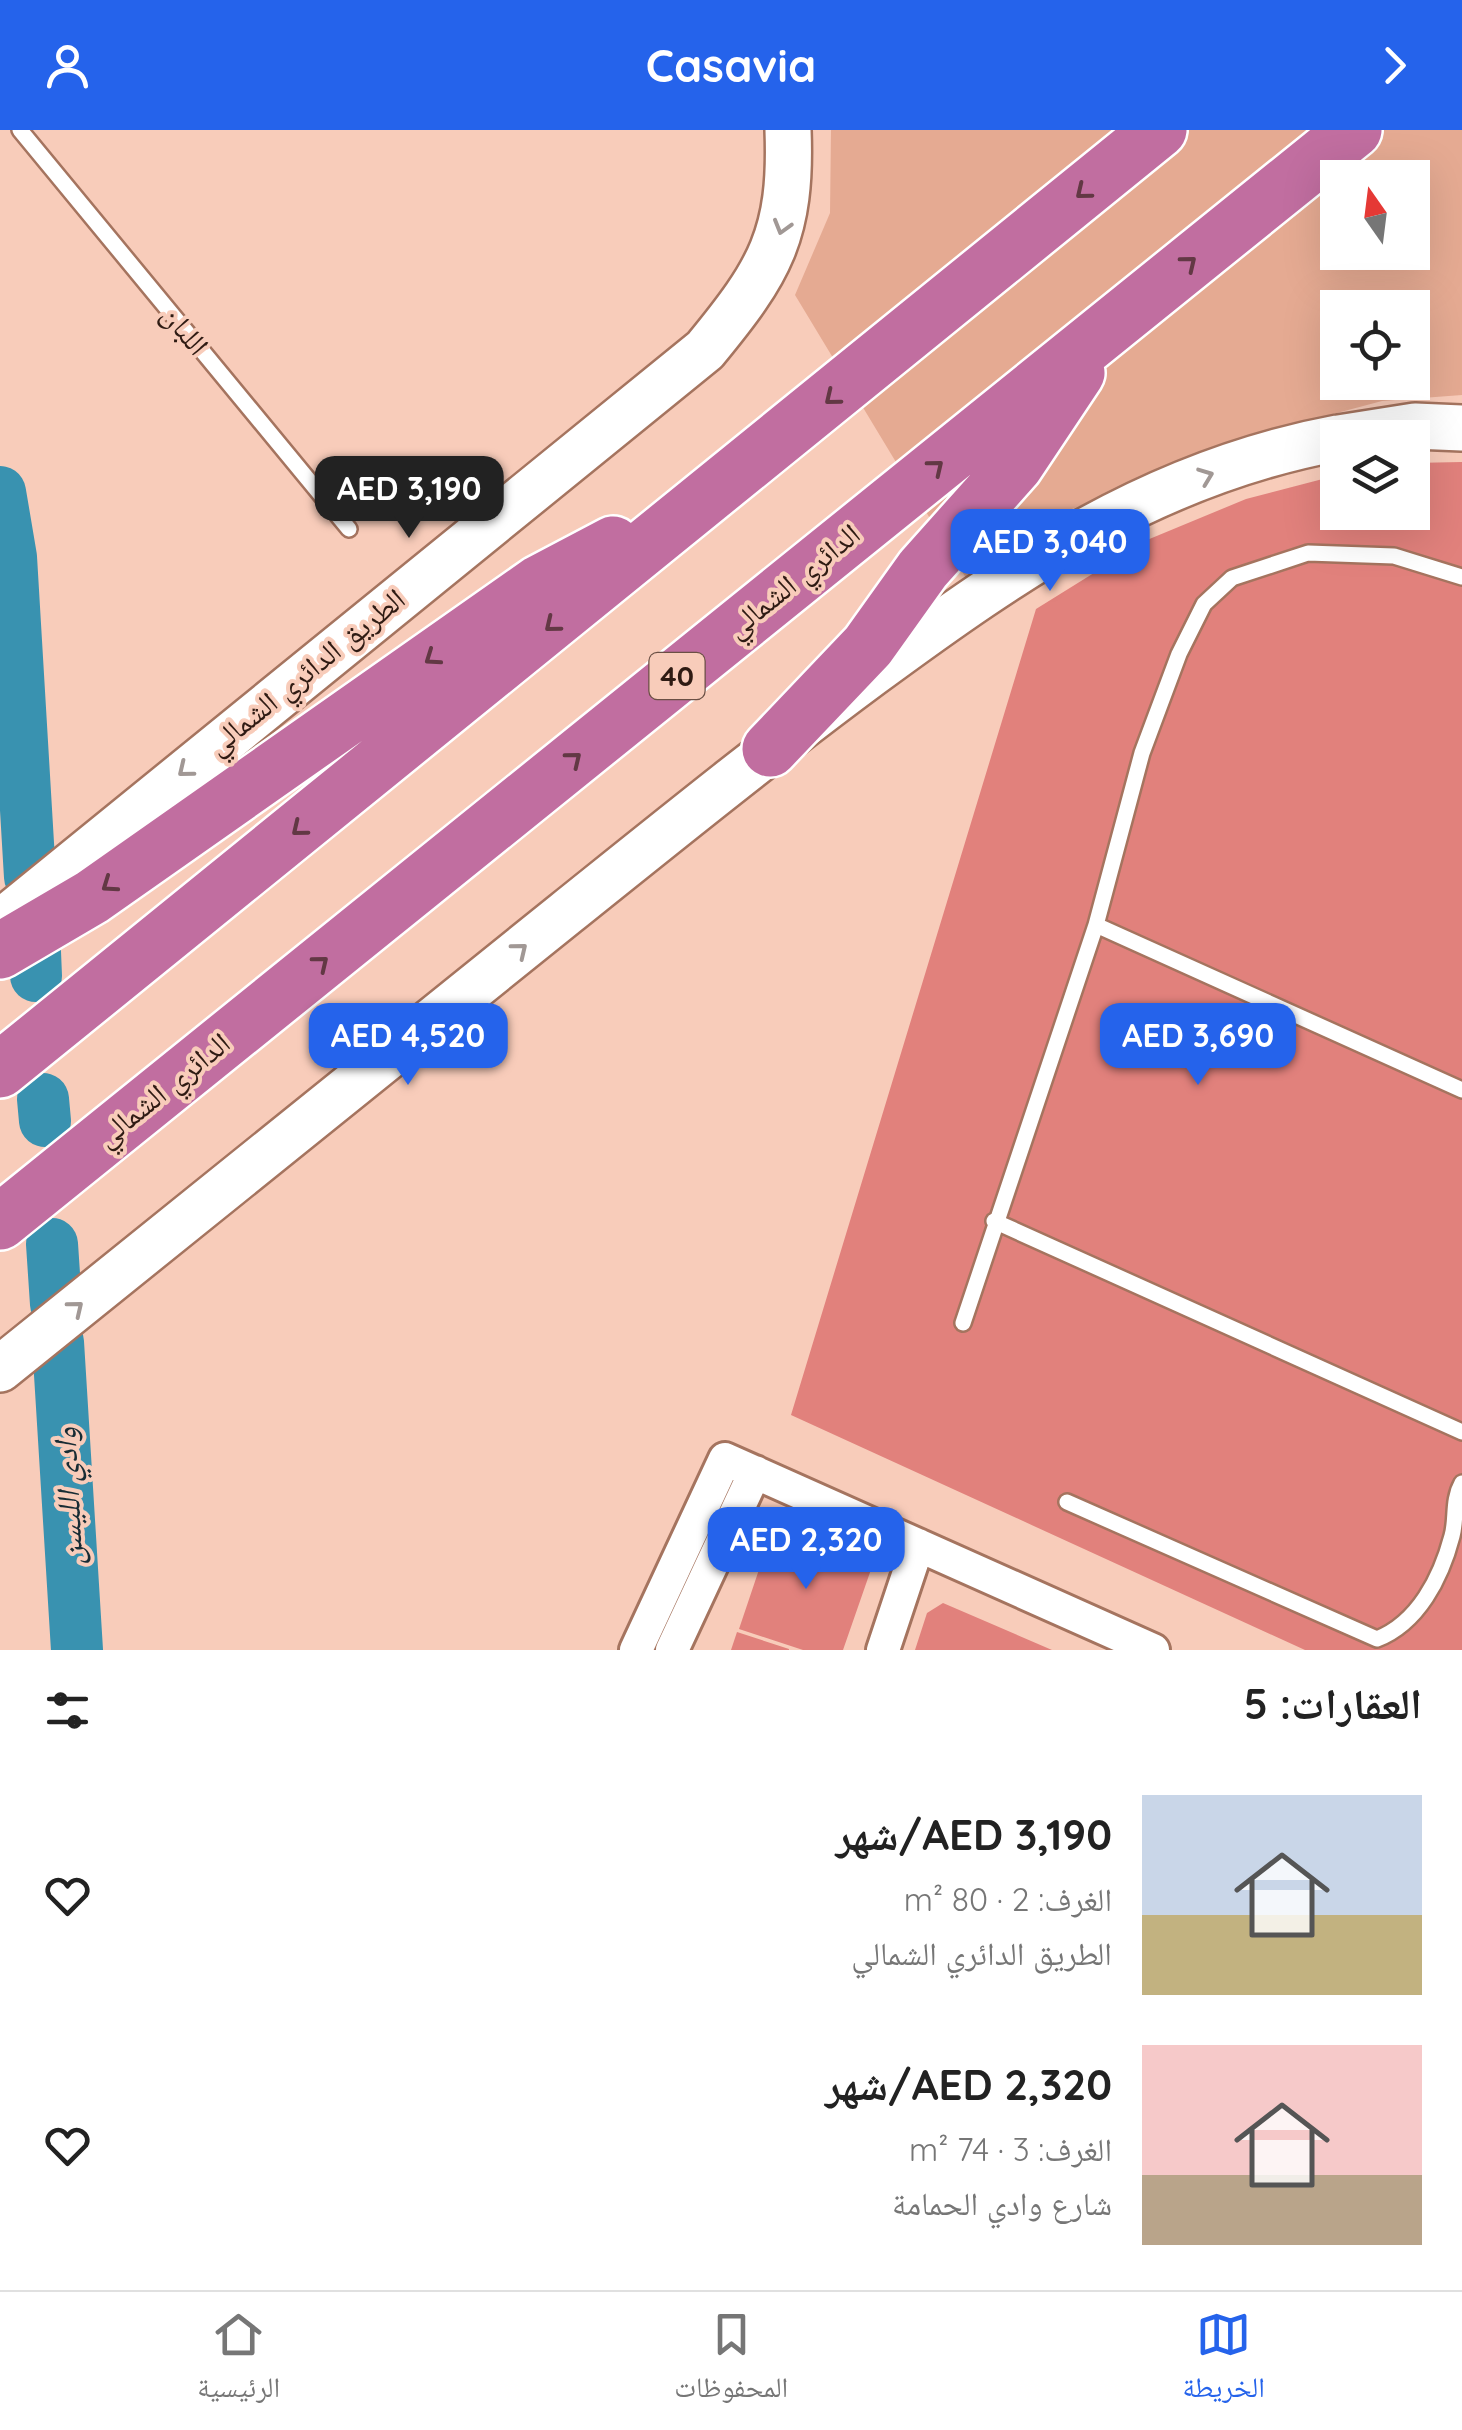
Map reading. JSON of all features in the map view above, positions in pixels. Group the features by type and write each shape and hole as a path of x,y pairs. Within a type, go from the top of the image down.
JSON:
{"highway":[{"path":"0,1070 1159,130"},
{"name":"الدائري الشمالي","path":"0,1222 1354,130"},
{"path":"770,749 868,646 923,570 1015,466 1106,329"},
{"path":"0,951 92,897 538,583 726,484"}],"main road":[{"name":"الطريق الدائري الشمالي","path":"0,923 705,350 747,299 774,254 787,206 788,130"},
{"path":"1430,427 1462,428"},
{"path":"0,1369 770,749 976,596 1078,531 1237,464 1320,443"}],"street":[{"path":"740,1465 1153,1650"},
{"path":"636,1650 740,1465"},
{"path":"672,1650 740,1465"},
{"path":"883,1650 918,1545"}],"lane":[{"name":"اللبان","path":"20,130 349,529"},
{"path":"963,1323 1096,925 1142,753 1178,654 1204,604 1232,578 1308,552 1394,556 1462,578"},
{"path":"1096,925 1462,1090"},
{"path":"994,1221 1462,1432"},
{"path":"1067,1502 1377,1640 1396,1632 1420,1609 1454,1533 1452,1514 1462,1483"}],"shaded area":[{"path":"831,130 1462,130 1462,395 1430,397 1430,290 1320,290 1320,400 1395,400 1265,432 1062,513 966,578 795,295 830,213"}],"building":[{"path":"1462,462 1462,1650 1305,1650 791,1415 1036,609 1147,540 1246,499 1320,480 1320,530 1430,530 1430,463"},
{"path":"774,1525 875,1558 843,1650 803,1650 739,1629"},
{"path":"943,1603 1052,1650 915,1650 927,1613"},
{"path":"737,1632 789,1649 789,1650 731,1650"}],"waterway":[{"name":"وادي الليسن","path":"0,492 11,557 30,877"},
{"name":"وادي الليسن","path":"35,952 36,976"},
{"name":"وادي الليسن","path":"43,1099 45,1121"},
{"name":"وادي الليسن","path":"52,1244 56,1304"},
{"name":"وادي الليسن","path":"58,1342 77,1650"}]}
